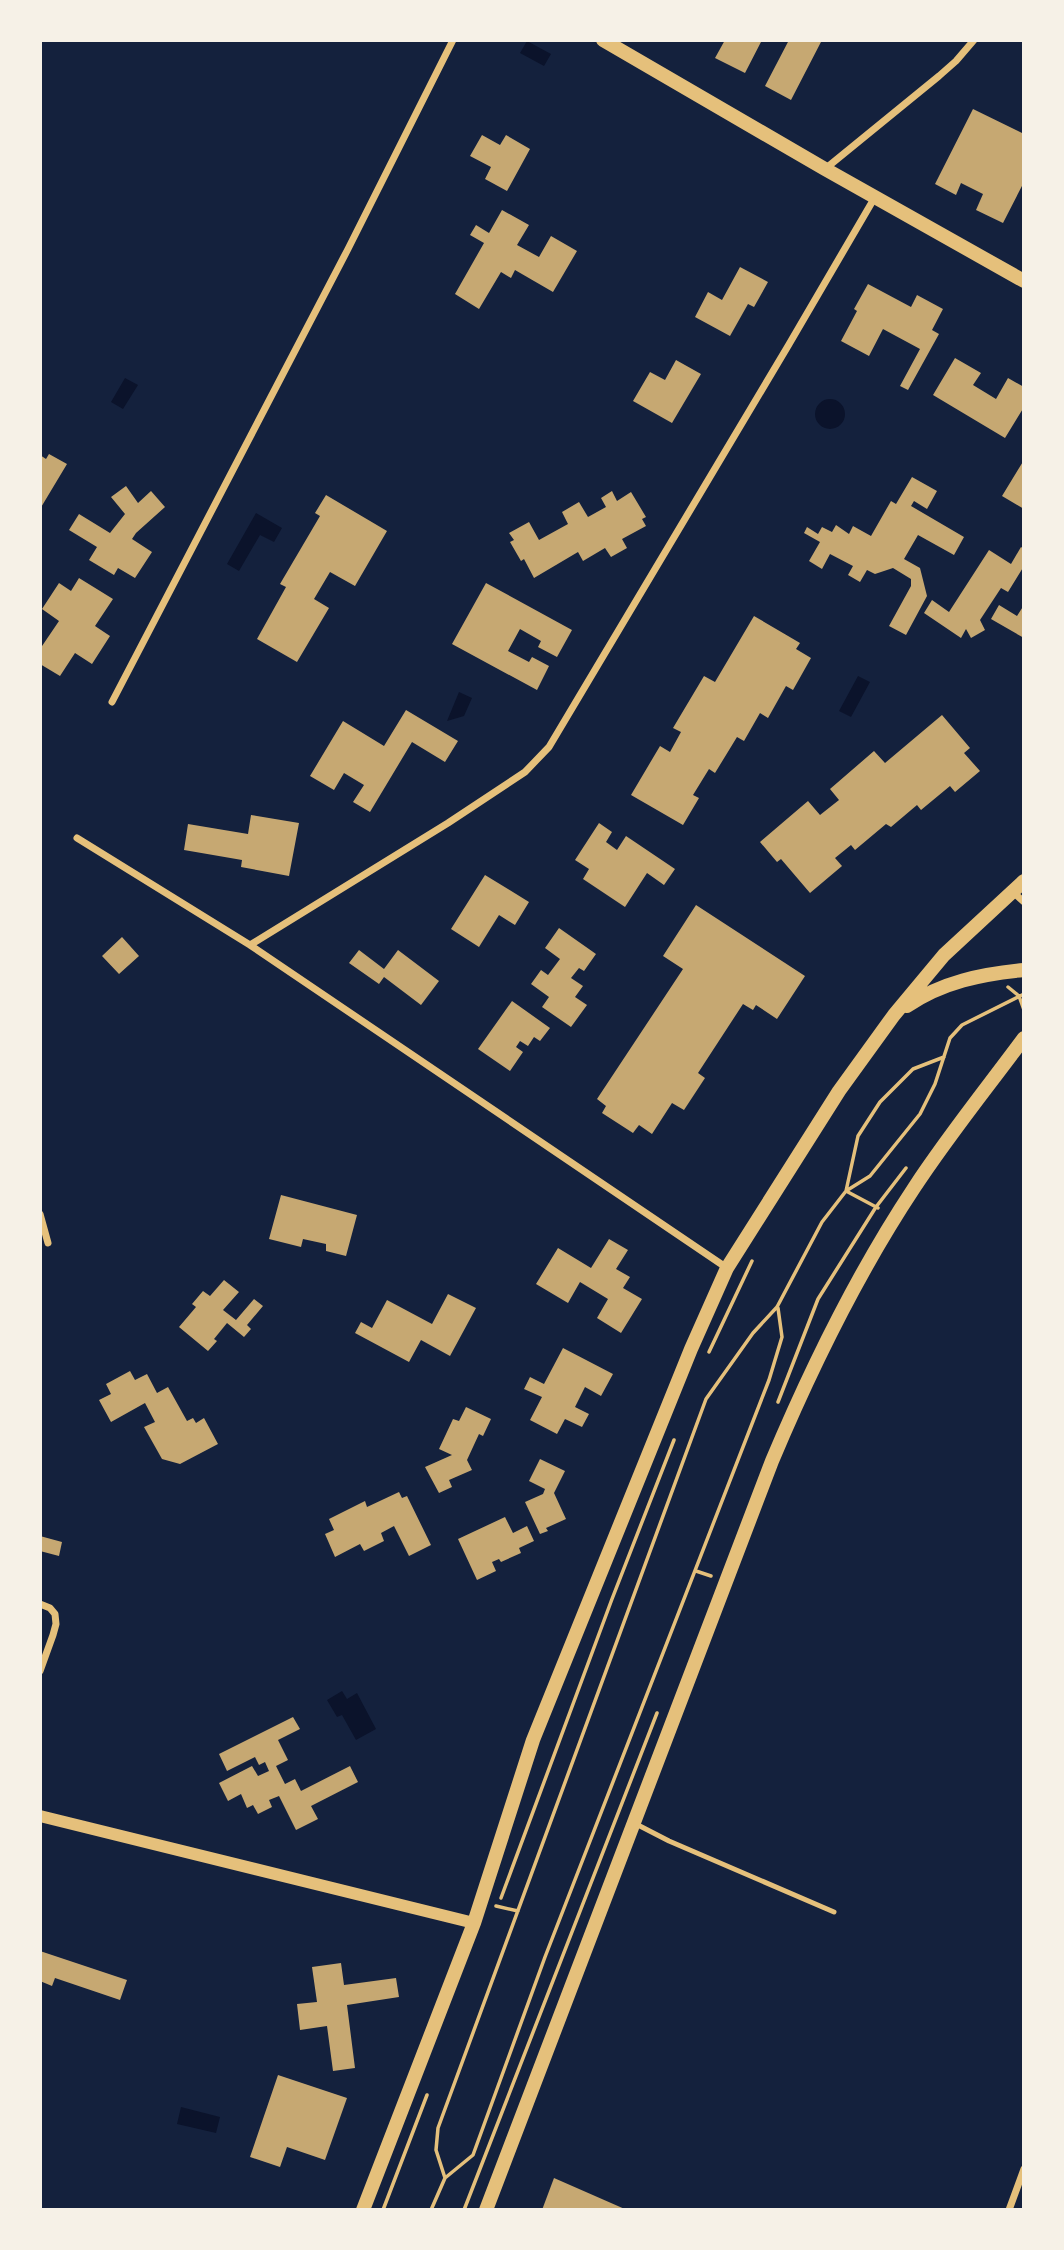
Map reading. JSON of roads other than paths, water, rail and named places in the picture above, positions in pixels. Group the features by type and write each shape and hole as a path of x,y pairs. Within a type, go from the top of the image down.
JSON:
{"main road":[{"path":"603,40 1024,281"},
{"path":"363,2210 474,1923 533,1740 691,1349 727,1268 832,1102 894,1015 944,955 1018,897 1024,881"},
{"path":"894,1015 929,993 955,982 994,973 1024,970"},
{"path":"486,2210 772,1461 797,1402 854,1288 895,1217 1024,1038"}],"street":[{"path":"112,702 453,40"},
{"path":"825,169 939,76 974,40"},
{"path":"250,945 470,809 525,772 549,747 875,197"},
{"path":"77,838 250,945 727,1268"},
{"path":"40,1214 48,1243"},
{"path":"40,1604 50,1608 55,1614 56,1625 40,1671"},
{"path":"40,1816 474,1923"},
{"path":"1009,2210 1024,2169"}],"lane":[{"path":"634,1824 669,1842 834,1912"}],"water":[{"path":"527,41 551,54 544,66 520,53"},
{"path":"125,378 138,385 123,409 111,402"},
{"path":"830,399 841,403 845,414 841,425 830,429 819,425 815,414 819,403"},
{"path":"256,513 282,528 274,542 260,535 239,571 227,564"},
{"path":"858,676 870,682 851,717 839,711"},
{"path":"459,692 472,698 464,716 447,721"},
{"path":"342,1691 347,1699 357,1693 376,1729 356,1740 342,1715 337,1717 327,1700"},
{"path":"181,2107 220,2117 216,2133 177,2124"}]}
